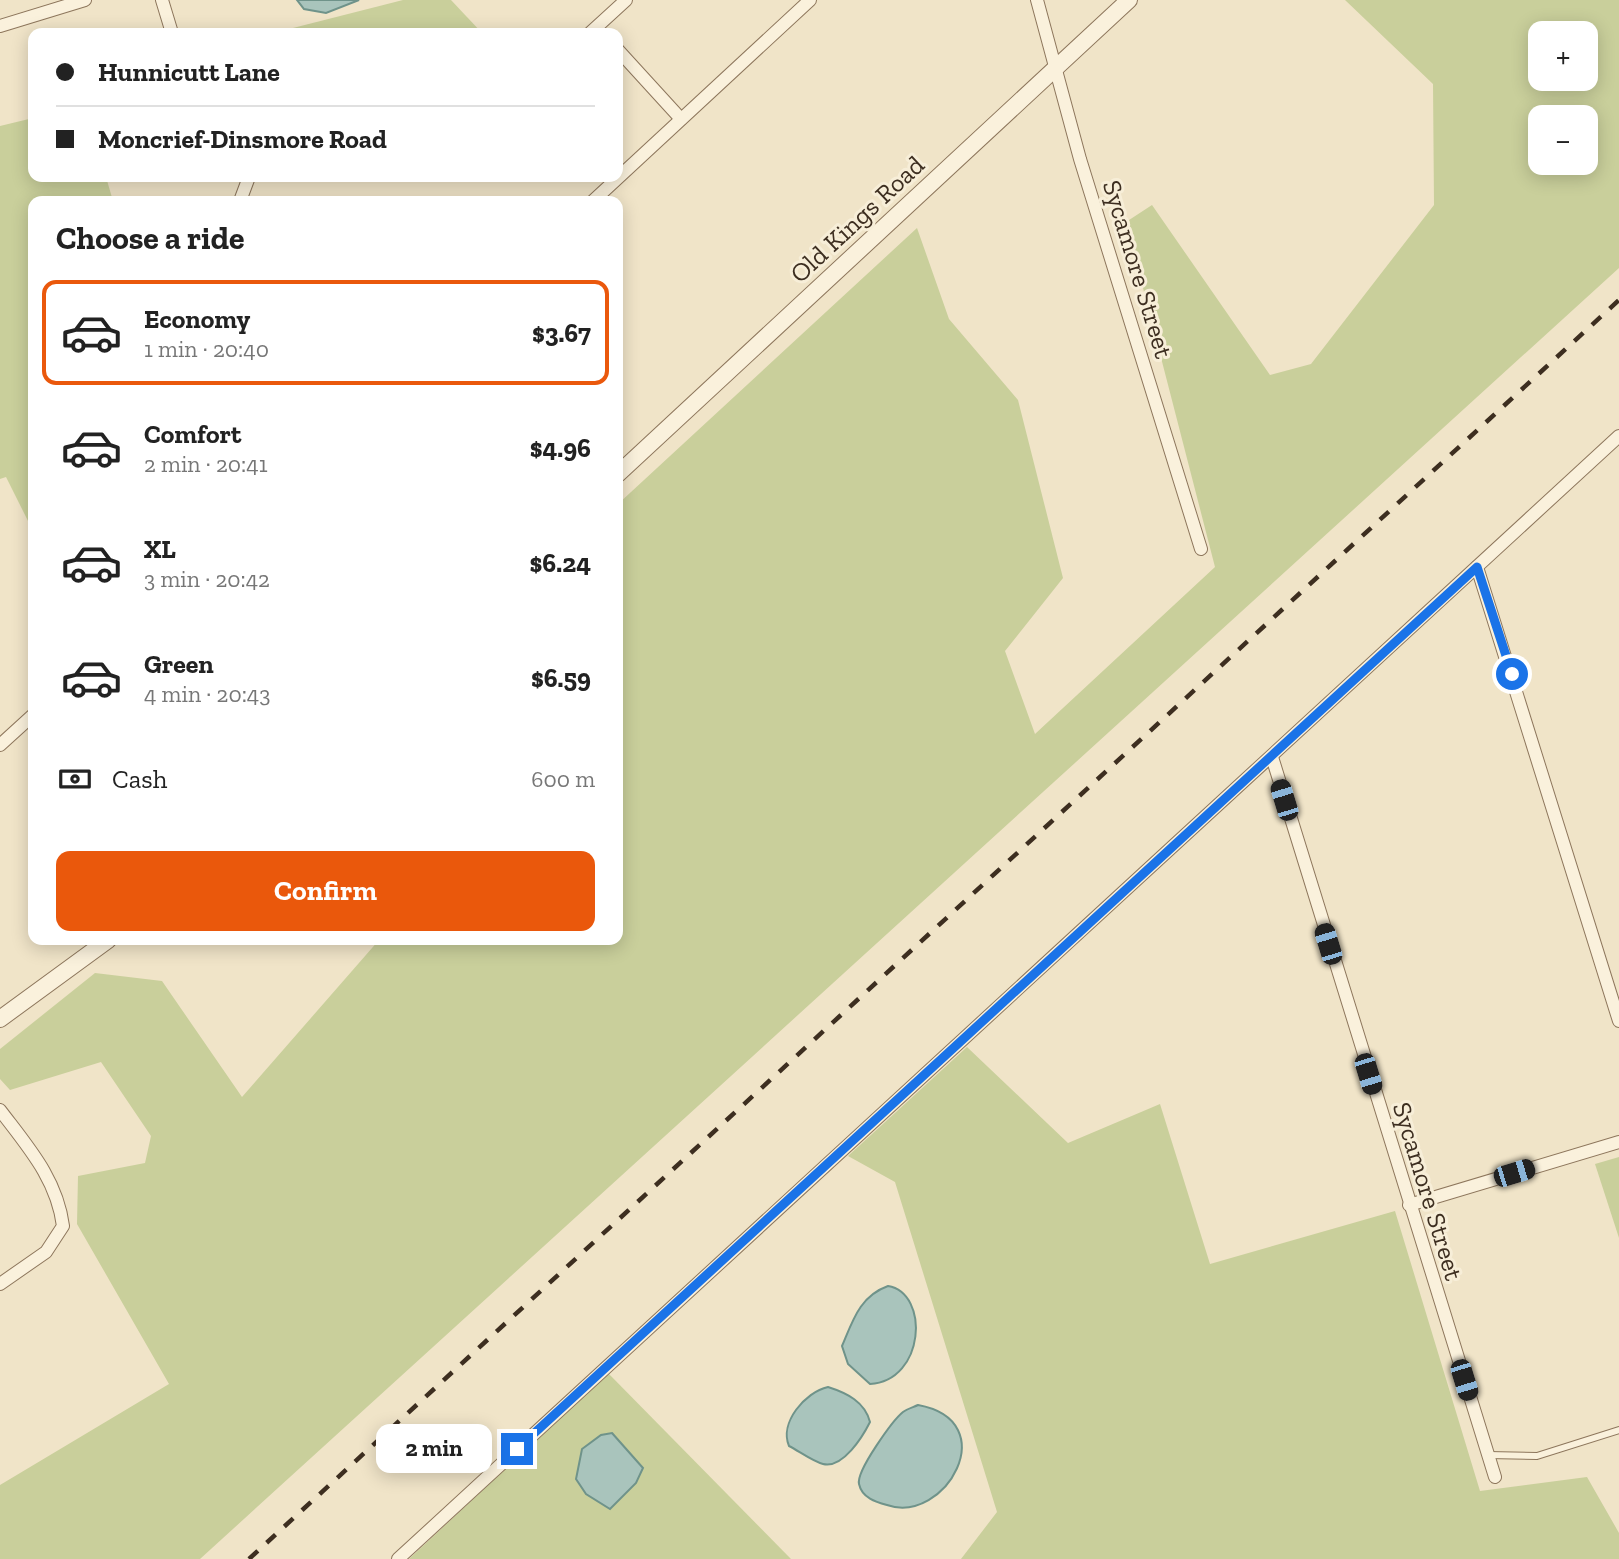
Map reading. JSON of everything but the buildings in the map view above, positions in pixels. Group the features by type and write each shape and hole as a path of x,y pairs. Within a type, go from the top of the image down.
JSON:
{"street":[{"path":"0,26 85,0"},
{"path":"162,0 170,28"},
{"path":"600,28 626,0"},
{"path":"623,173 810,0"},
{"name":"Sycamore Street","path":"1037,0 1080,159 1201,549"},
{"name":"Old Kings Road","path":"623,469 1129,0"},
{"path":"623,55 681,119"},
{"path":"598,196 613,182"},
{"path":"398,1559 1619,436"},
{"path":"1477,567 1619,1021"},
{"path":"0,745 28,720"},
{"name":"Sycamore Street","path":"1272,757 1495,1477"},
{"path":"0,1019 101,945"},
{"path":"0,1110 38,1160 56,1191 63,1226 46,1252 0,1284"},
{"path":"1409,1205 1619,1142"}],"lane":[{"path":"1488,1455 1537,1456 1619,1430"}],"green space":[{"path":"403,0 451,0 477,28 293,28"},
{"path":"1345,0 1619,0 1619,268 200,1559 0,1559 0,1485 169,1384 77,1224 78,1176 145,1163 151,1136 101,1062 10,1090 0,1079 0,1049 95,973 162,981 242,1097 375,945 623,945 623,499 917,228 949,319 1018,400 1063,578 1005,651 1035,734 1215,567 1126,222 1152,205 1270,375 1311,364 1434,205 1433,84"},
{"path":"28,119 28,182 107,182 112,196 28,196 28,521 6,477 0,479 0,126"},
{"path":"967,1047 1068,1143 1160,1104 1210,1264 1395,1211 1480,1491 1587,1477 1619,1533 1619,1559 961,1559 997,1512 895,1182 848,1156"},
{"path":"1619,1157 1619,1238 1595,1164"},
{"path":"608,1373 791,1559 409,1559"}],"water":[{"path":"297,0 359,0 326,13 304,9"},
{"path":"888,1286 902,1292 911,1304 915,1319 915,1336 911,1354 902,1368 888,1379 870,1384 848,1364 842,1346 864,1303 878,1290"},
{"path":"828,1387 842,1392 860,1404 870,1422 845,1457 838,1462 823,1464 789,1446 787,1437 796,1410 811,1395"},
{"path":"918,1405 944,1415 958,1430 962,1449 957,1468 945,1486 929,1500 909,1507 874,1501 866,1496 859,1484 863,1468 898,1417"},
{"path":"612,1433 643,1468 636,1483 610,1509 586,1494 576,1479 582,1449 601,1435"}],"railway":[{"path":"249,1559 1619,300"}],"route":[{"path":"517,1449 1477,567 1512,674"}]}
